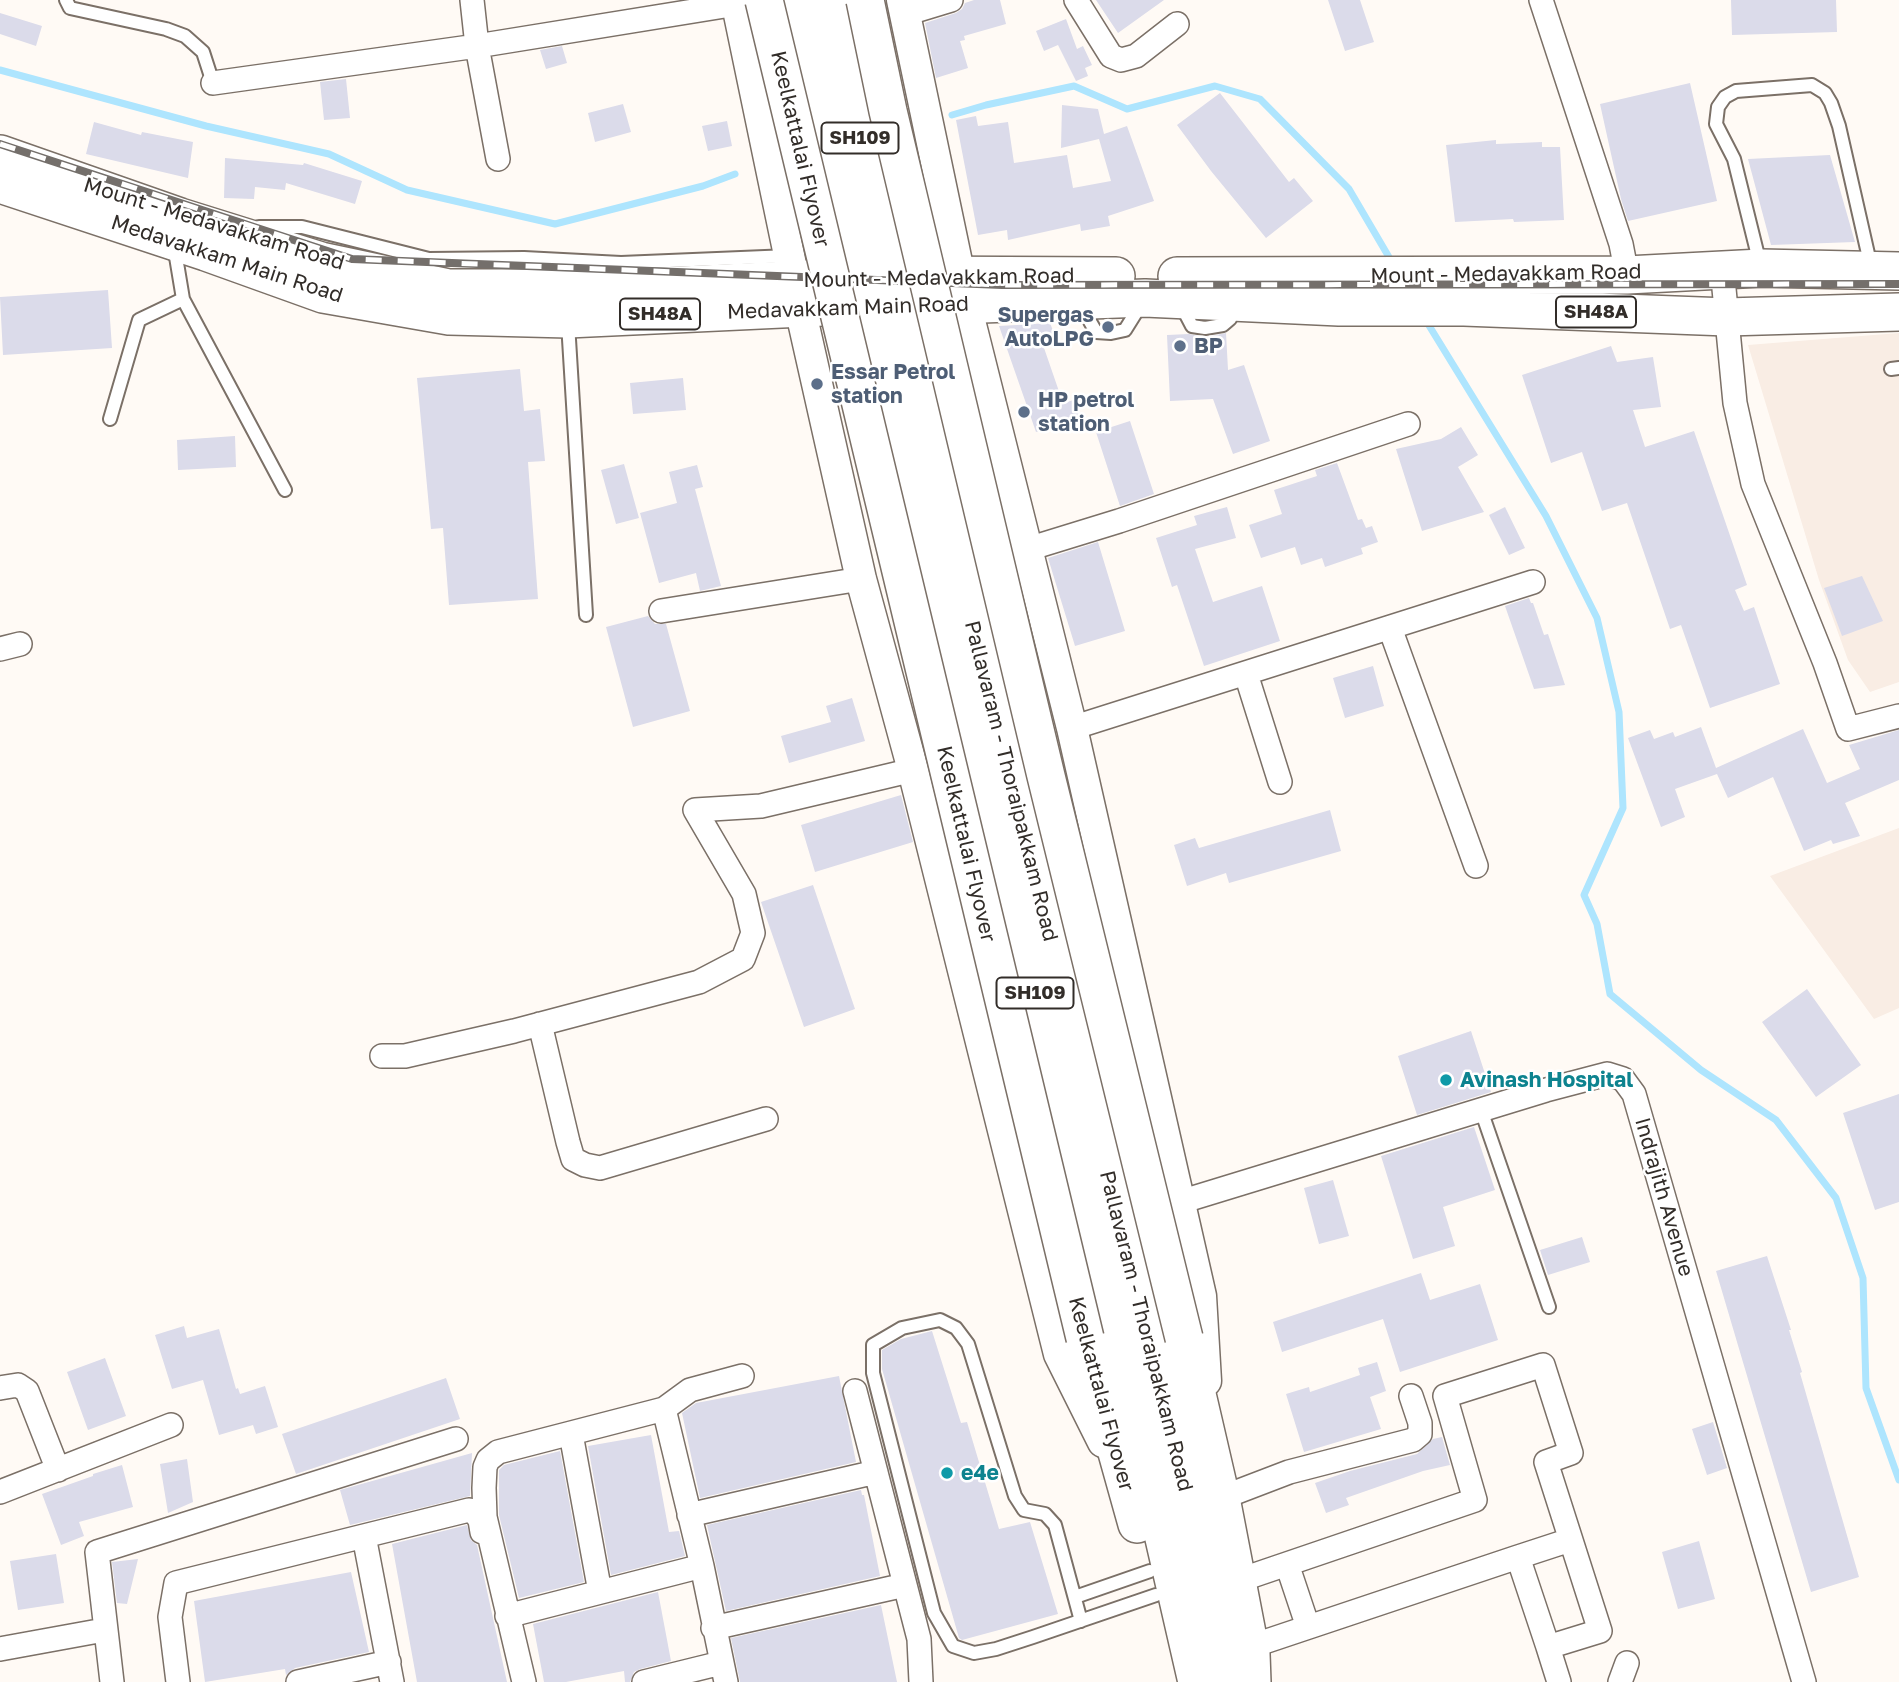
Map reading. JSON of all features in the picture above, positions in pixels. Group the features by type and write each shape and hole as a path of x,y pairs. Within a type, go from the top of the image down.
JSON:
{"main road":[{"name":"Pallavaram - Thoraipakkam Road","path":"800,0 971,614 1230,1682"},
{"name":"Pallavaram - Thoraipakkam Road","path":"829,0 881,291 1197,1682"},
{"path":"865,0 888,111 1222,1498 1251,1664"},
{"name":"Keelkattalai Flyover","path":"745,1 1085,1338 1153,1583 1187,1682"},
{"name":"Mount - Medavakkam Road","path":"0,153 213,227 321,261 449,288 618,288 795,281"},
{"name":"Medavakkam Main Road","path":"0,184 323,294 449,316 568,319 795,281 881,291 963,290 1078,301 1139,298 1239,302 1340,291"},
{"name":"Mount - Medavakkam Road","path":"963,290 1465,291 1722,268 1885,270"},
{"name":"Mount - Medavakkam Road","path":"1465,291 1727,317 1899,312"}],"street":[{"path":"471,0 498,159"},
{"path":"951,0 904,7 963,290 1072,728 1201,1296 1210,1451"},
{"path":"1076,0 1111,56 1121,60 1136,56 1177,24"},
{"path":"1541,0 1621,244 1627,275"},
{"path":"213,83 477,46 745,1 795,281 861,579 913,770 1059,1353 1127,1489"},
{"path":"1722,268 1735,403 1753,484 1825,663 1848,729 1899,716"},
{"path":"1028,549 1119,522 1408,424"},
{"path":"661,611 861,579"},
{"path":"1072,728 1533,582"},
{"path":"1390,628 1476,866"},
{"path":"1246,674 1280,782"},
{"path":"382,1056 405,1056 699,982 743,959 753,933 744,894 695,810 761,806 913,770"},
{"path":"540,1024 573,1159 600,1168 766,1119"},
{"name":"Indrajith Avenue","path":"1180,1202 1607,1074 1623,1079 1634,1094 1804,1682"},
{"path":"1237,1581 1475,1500 1445,1396 1543,1365 1572,1454 1546,1462 1600,1631 1548,1647"},
{"path":"524,1682 485,1517 485,1468 488,1460 498,1452 664,1409 690,1390 742,1376"},
{"path":"0,1388 18,1385 27,1391 58,1470"},
{"path":"855,1391 919,1639 921,1682"},
{"path":"1222,1498 1289,1472 1413,1440 1420,1434 1420,1423 1411,1396"},
{"path":"644,1682 723,1672 702,1566 664,1409"},
{"path":"0,1492 171,1425"},
{"path":"570,1434 600,1592"},
{"path":"112,1682 97,1552 456,1439"},
{"path":"689,1514 876,1472"},
{"path":"178,1682 170,1617 176,1583 469,1510 474,1511 480,1520 517,1682"},
{"path":"298,1682 390,1672 364,1536"},
{"path":"1251,1664 1308,1627 1570,1540"},
{"path":"1518,1557 1559,1682"},
{"path":"1287,1564 1308,1627"},
{"path":"507,1616 702,1566"},
{"path":"713,1628 905,1585"},
{"path":"0,1649 104,1630"}],"lane":[{"path":"66,0 70,8 166,29 185,36 203,51 213,83"},
{"path":"1760,268 1734,159 1717,124 1718,107 1725,97 1736,91 1812,85 1825,93 1831,103 1885,270"},
{"path":"173,241 183,299 285,490"},
{"path":"110,419 139,320 183,299"},
{"path":"568,319 586,615"},
{"path":"1481,1110 1549,1307"},
{"path":"1081,1621 1055,1525 1045,1514 1024,1510 1015,1496 968,1344 956,1328 940,1320 902,1328 873,1345 873,1373 934,1613 953,1646 974,1653 996,1649 1081,1621 1153,1583"},
{"path":"1075,1597 1153,1583"}],"shaded area":[{"path":"1899,333 1899,682 1870,692 1848,660 1819,580 1748,345"},
{"path":"1899,828 1899,1008 1874,1019 1770,876"}],"building":[{"path":"974,0 1000,0 1006,24 964,36 965,40 960,41 968,68 936,78 925,23 956,13 965,3"},
{"path":"1096,0 1164,0 1118,33"},
{"path":"1328,0 1360,0 1374,42 1345,51"},
{"path":"1731,0 1836,0 1837,32 1732,35"},
{"path":"0,13 42,26 36,46 0,34"},
{"path":"1066,19 1077,49 1083,46 1092,65 1085,68 1088,76 1076,81 1058,45 1044,51 1036,31"},
{"path":"562,46 567,63 546,69 540,50"},
{"path":"346,79 350,118 324,120 320,82"},
{"path":"1690,83 1717,201 1628,221 1600,104"},
{"path":"1220,93 1289,182 1294,178 1313,201 1266,238 1177,125"},
{"path":"623,104 631,132 595,142 588,113"},
{"path":"1062,105 1098,109 1104,134 1127,126 1154,201 1108,216 1110,226 1081,231 1080,224 1008,240 1007,230 978,235 956,120 976,116 978,126 1008,122 1014,163 1067,155 1073,188 1111,181 1099,139 1061,148"},
{"path":"727,121 732,146 708,151 702,126"},
{"path":"94,122 141,135 142,132 193,142 188,178 86,154"},
{"path":"1496,140 1496,144 1542,142 1542,147 1560,147 1564,220 1455,222 1446,145"},
{"path":"1830,155 1855,242 1771,245 1748,159"},
{"path":"225,158 304,163 362,181 355,204 286,183 285,190 255,187 254,199 224,198"},
{"path":"108,290 112,348 3,355 0,297"},
{"path":"1050,323 1057,341 1043,345 1063,403 1074,400 1082,418 1036,432 999,326"},
{"path":"1226,333 1228,370 1244,365 1270,441 1233,454 1213,399 1170,401 1167,335 1189,334 1206,337"},
{"path":"1611,346 1617,362 1653,357 1661,407 1633,410 1645,447 1694,431 1747,585 1735,590 1744,611 1754,607 1780,684 1710,708 1681,625 1670,629 1627,503 1602,511 1582,452 1551,463 1522,375"},
{"path":"520,369 524,411 540,409 545,461 528,462 538,599 449,605 443,528 431,529 417,378"},
{"path":"683,378 686,410 633,414 630,383"},
{"path":"1130,421 1154,494 1120,506 1096,432"},
{"path":"1461,427 1478,455 1458,467 1484,512 1422,531 1396,449 1441,439"},
{"path":"235,436 236,467 178,470 177,440"},
{"path":"1337,463 1358,520 1362,519 1366,528 1372,526 1378,542 1361,548 1363,554 1325,567 1322,558 1301,565 1295,547 1261,558 1249,525 1282,514 1274,490 1317,476 1315,470"},
{"path":"624,464 639,518 616,524 601,470"},
{"path":"697,465 703,487 695,489 721,586 700,591 696,573 659,583 640,513 677,503 669,472"},
{"path":"1227,507 1236,538 1195,549 1213,602 1262,586 1280,641 1204,666 1177,585 1172,587 1156,538 1197,525 1194,516"},
{"path":"1505,507 1525,548 1509,555 1489,515"},
{"path":"1098,542 1125,631 1075,646 1048,558"},
{"path":"1862,576 1883,621 1842,636 1824,588"},
{"path":"1529,598 1544,635 1548,634 1565,685 1534,689 1505,606"},
{"path":"648,616 655,624 666,624 690,711 633,727 606,627"},
{"path":"1373,666 1384,706 1345,718 1333,678"},
{"path":"852,698 865,741 789,763 781,736 831,722 826,706"},
{"path":"1701,727 1716,768 1803,729 1827,783 1860,769 1849,745 1899,730 1899,780 1845,803 1860,836 1833,844 1831,840 1804,851 1773,777 1728,798 1717,774 1675,789 1685,817 1661,827 1628,738 1650,730 1654,739 1673,732 1675,737"},
{"path":"901,795 913,842 815,872 801,825"},
{"path":"1330,810 1341,851 1229,883 1226,873 1187,886 1174,845 1195,838 1199,848"},
{"path":"813,885 855,1009 804,1027 761,902"},
{"path":"1807,989 1861,1065 1816,1097 1762,1022"},
{"name":"Avinash Hospital","path":"1471,1031 1491,1092 1417,1115 1398,1056"},
{"path":"1899,1094 1899,1202 1875,1210 1843,1113"},
{"path":"1474,1127 1495,1190 1443,1207 1455,1246 1413,1259 1381,1156"},
{"path":"1333,1180 1349,1236 1319,1244 1304,1188"},
{"path":"1582,1237 1590,1262 1548,1275 1540,1250"},
{"path":"1767,1256 1791,1330 1802,1372 1800,1373 1859,1577 1811,1592 1716,1271"},
{"path":"1421,1273 1430,1300 1480,1284 1498,1340 1400,1372 1383,1319 1282,1352 1273,1322"},
{"path":"184,1326 187,1338 219,1329 236,1389 238,1388 240,1394 265,1386 278,1427 256,1434 253,1425 219,1435 203,1380 172,1389 155,1335"},
{"name":"e4e","path":"932,1331 961,1423 967,1422 999,1529 1030,1522 1058,1614 962,1640 959,1638 882,1369 882,1350 901,1339"},
{"path":"105,1358 126,1416 88,1430 67,1372"},
{"path":"1377,1362 1386,1391 1370,1397 1381,1429 1304,1452 1286,1394 1309,1387 1310,1392 1360,1375 1358,1368"},
{"path":"839,1376 856,1462 700,1498 682,1413 696,1403"},
{"path":"446,1378 460,1419 296,1474 282,1434"},
{"path":"1713,1422 1727,1468 1707,1475 1692,1429"},
{"path":"651,1435 669,1532 679,1531 685,1556 611,1575 588,1446"},
{"path":"1442,1437 1450,1465 1423,1471 1346,1498 1349,1505 1326,1513 1315,1483 1417,1454 1433,1439"},
{"path":"560,1451 584,1582 519,1598 499,1515 499,1470 504,1465"},
{"path":"472,1453 470,1496 350,1525 340,1490"},
{"path":"187,1459 193,1502 168,1513 160,1464"},
{"path":"122,1465 133,1507 79,1522 84,1536 61,1545 42,1494"},
{"path":"861,1490 880,1576 726,1611 707,1525"},
{"path":"467,1525 471,1540 477,1545 507,1682 417,1682 392,1544"},
{"path":"1699,1541 1715,1599 1678,1609 1662,1552"},
{"path":"56,1554 64,1603 18,1610 10,1561"},
{"path":"138,1559 127,1604 117,1603 112,1562"},
{"path":"351,1572 369,1652 295,1668 286,1675 285,1669 205,1682 194,1601"},
{"path":"658,1592 671,1661 634,1672 630,1682 625,1682 624,1671 566,1682 544,1682 533,1624"},
{"path":"881,1605 897,1682 740,1682 731,1638"}],"waterway":[{"path":"0,70 206,126 329,154 407,190 555,224 703,186 735,174"},
{"path":"952,115 1074,86 1127,109 1215,86 1260,99 1349,189 1393,264"},
{"path":"1425,319 1546,516 1597,618 1619,712 1623,808 1584,895 1597,924 1610,994 1701,1070 1776,1120 1836,1198 1863,1278 1866,1388 1899,1480"}],"railway":[{"path":"0,144 352,259 1002,285 1899,284"}],"place":[{"name":"Supergas AutoLPG","path":"1108,327"},
{"name":"BP","path":"1180,346"},
{"name":"Essar Petrol station","path":"817,384"},
{"name":"HP petrol station","path":"1024,412"},
{"name":"Avinash Hospital","path":"1446,1080"},
{"name":"e4e","path":"947,1473"}]}
